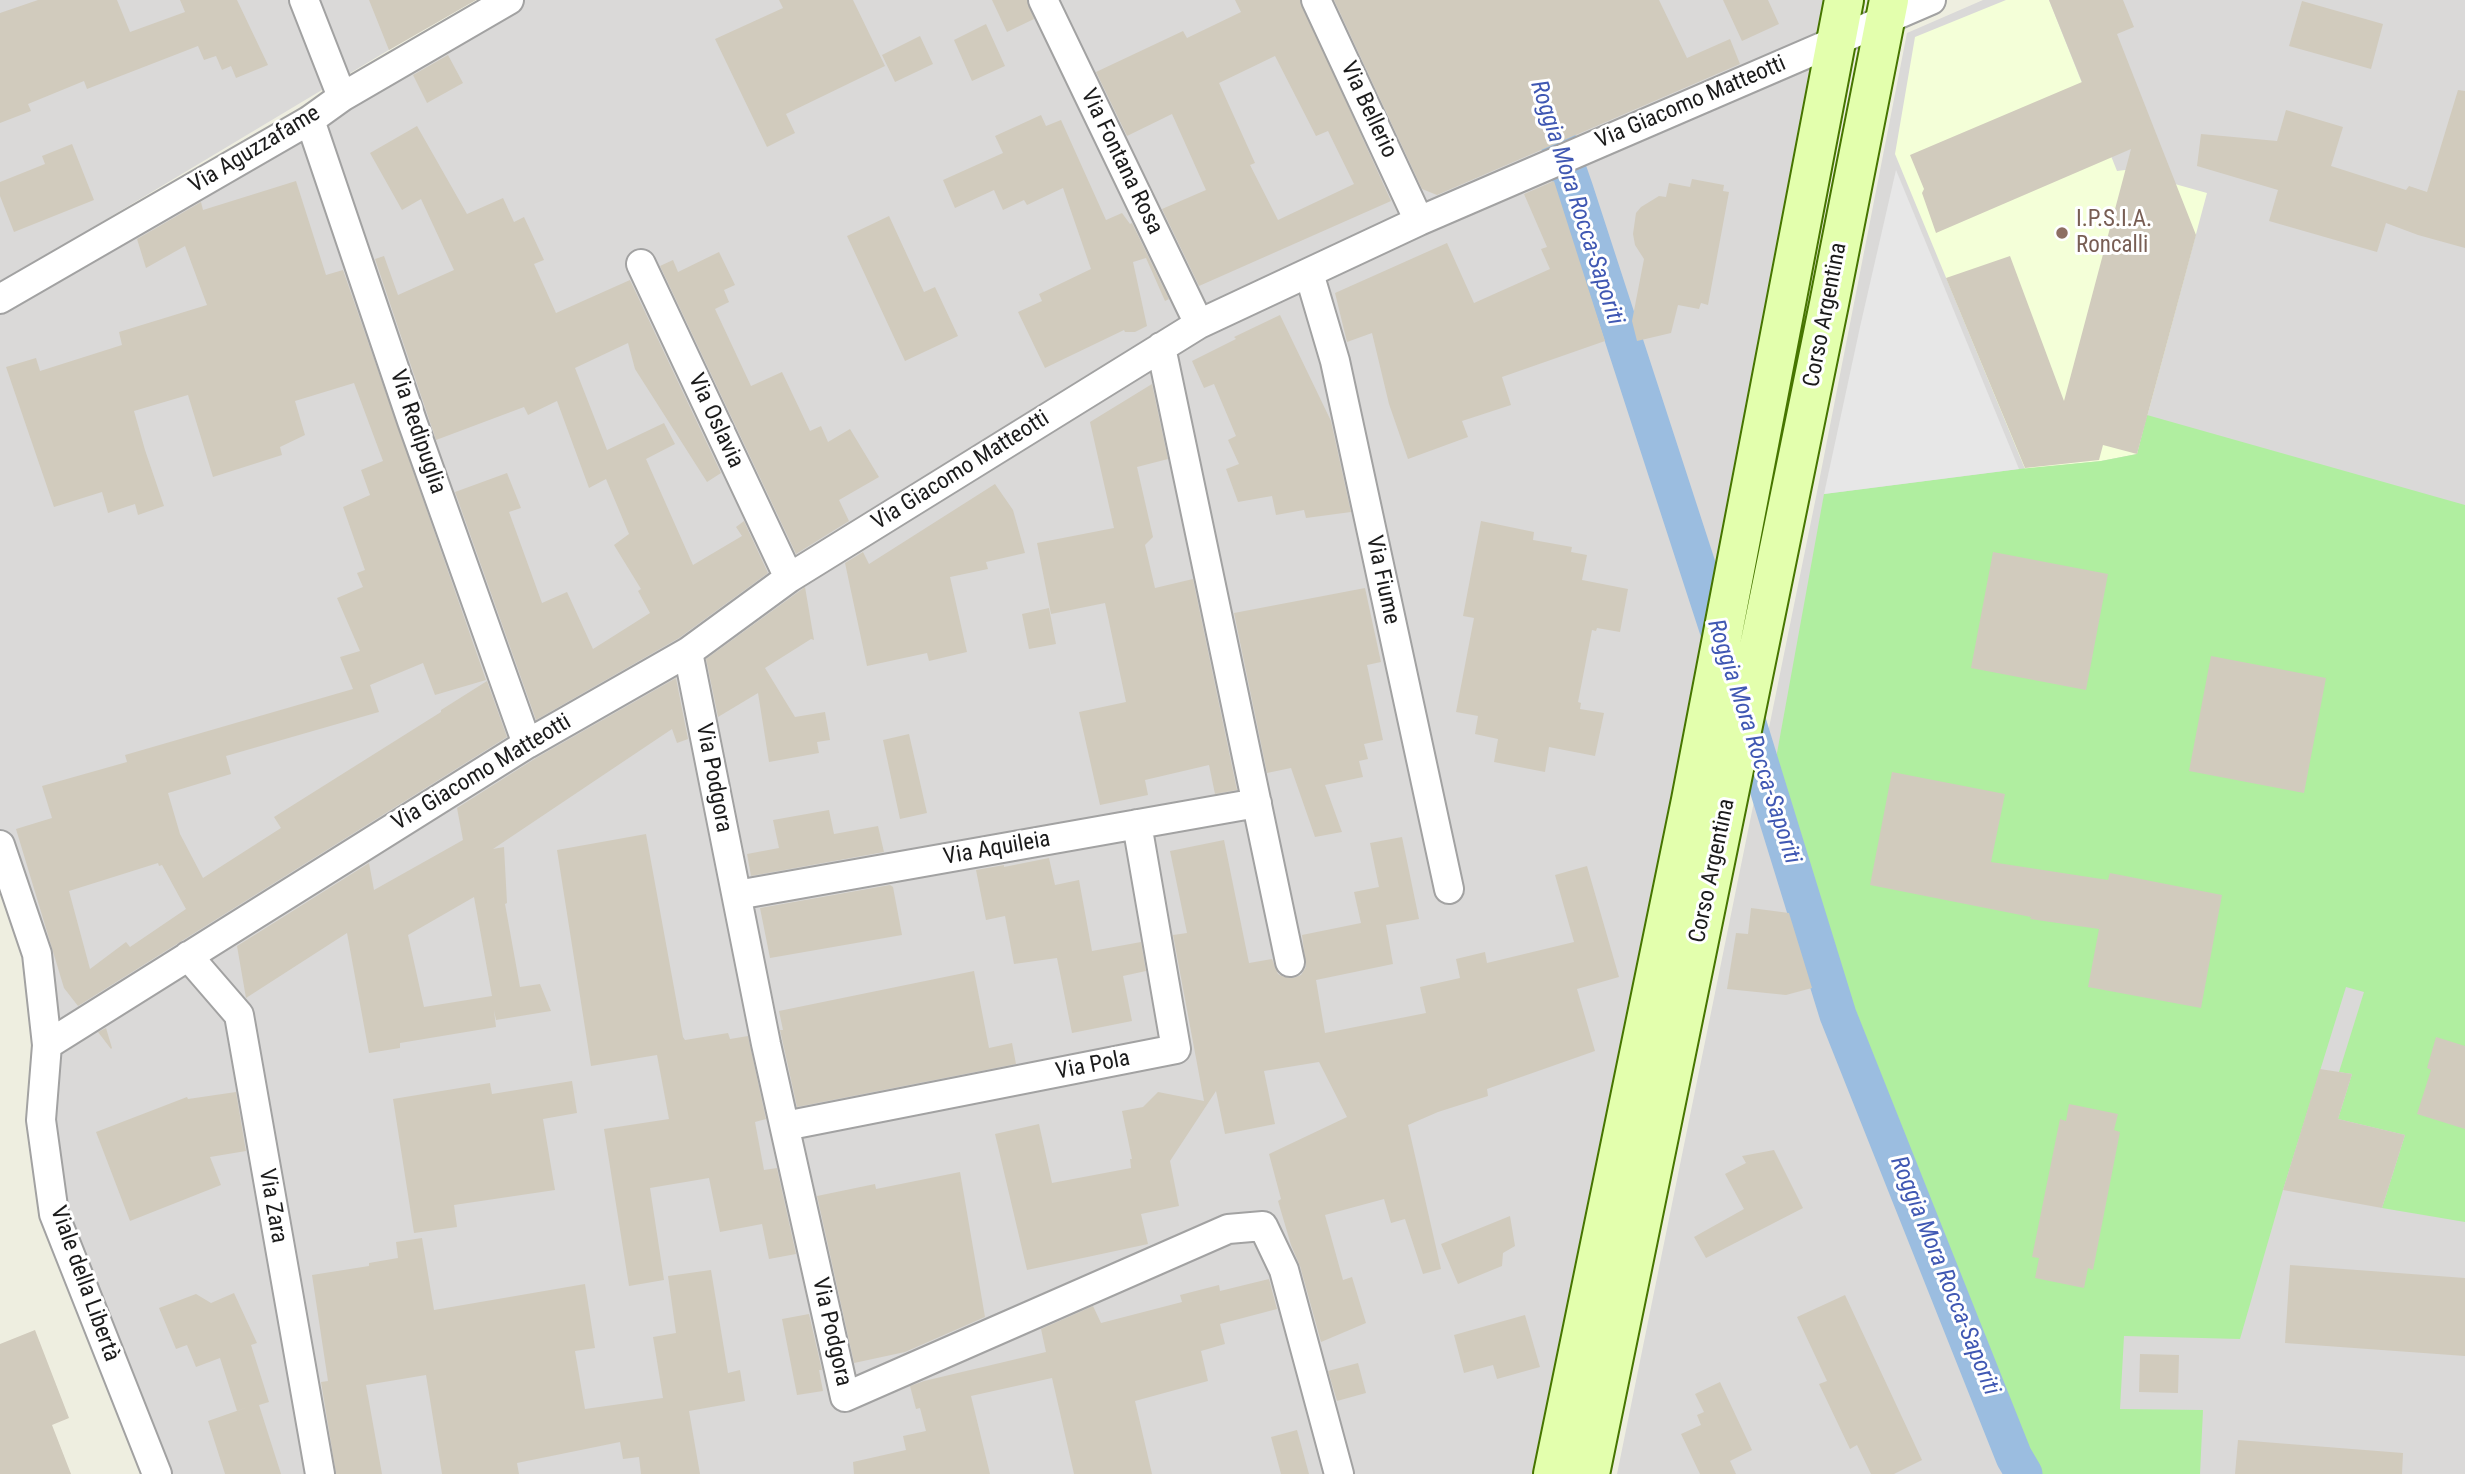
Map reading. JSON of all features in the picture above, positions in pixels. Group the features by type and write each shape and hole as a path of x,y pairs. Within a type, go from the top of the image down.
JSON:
{"main road":[{"name":"Corso Argentina","path":"1553,1474 1709,706 1844,0"},
{"name":"Corso Argentina","path":"1590,1474 1754,675 1886,10"}],"street":[{"path":"304,0 342,97"},
{"name":"Via Aguzzafame","path":"0,299 310,120 342,97 509,0"},
{"name":"Via Fontana Rosa","path":"1043,0 1199,324"},
{"name":"Via Bellerio","path":"1316,0 1419,221"},
{"name":"Via Giacomo Matteotti","path":"47,1045 527,744 688,652 789,578 1199,324 1419,221 1835,41 1886,10 1931,0"},
{"name":"Via Redipuglia","path":"310,120 412,421 527,744"},
{"name":"Via Oslavia","path":"641,264 789,578"},
{"name":"Via Fiume","path":"1309,273 1335,361 1450,889"},
{"path":"1161,347 1290,962"},
{"name":"Via Podgora","path":"688,652 785,1126 845,1397 1228,1229 1263,1226 1284,1270 1339,1474"},
{"name":"Via Aquileia","path":"737,895 1256,803"},
{"name":"Via Pola","path":"785,1126 1176,1049 1137,824"},
{"name":"Viale della Libertà","path":"0,845 37,954 47,1045 41,1120 54,1214 158,1474"},
{"name":"Via Zara","path":"188,956 239,1015 320,1474"}],"shaded area":[{"path":"0,0 472,0 0,283"},
{"path":"509,0 1844,0 1553,1474 157,1474 54,1214 47,1045 0,845 0,299"},
{"path":"1983,0 2465,0 2465,1474 1617,1474 1816,497 1907,33"},
{"name":"I.P.S.I.A. Roncalli","path":"2006,0 2049,0 2117,171 2125,170 2207,193 2137,454 2101,461 2025,469 1895,154 1915,37"},
{"path":"1896,170 2019,469 1824,494 1860,327"}],"green space":[{"path":"2147,415 2465,505 2465,1222 2382,1208 2405,1135 2338,1119 2352,1074 2339,1072 2364,992 2346,987 2240,1339 2124,1336 2120,1409 2203,1410 2200,1474 2034,1474 1849,1014 1775,764 1824,494 2101,461 2137,454"}],"building":[{"path":"38,0 117,0 130,32 185,12 180,0 237,0 268,65 236,78 231,66 222,70 216,56 204,60 198,46 87,89 84,81 28,104 31,111 0,123 0,13"},
{"path":"369,0 476,0 389,50"},
{"path":"779,0 853,0 885,66 786,114 795,133 767,147 715,39 783,8"},
{"path":"992,0 1027,0 1034,19 1007,32"},
{"path":"1235,0 1300,0 1391,201 1199,286 1162,209 1206,190 1172,114 1127,136 1096,72 1183,31 1187,38 1241,12","holes":["1275,56 1316,136 1328,131 1354,184 1278,220 1250,165 1255,163 1219,83"]},
{"path":"1334,0 1659,0 1687,58 1730,39 1740,64 1437,195 1422,189"},
{"path":"1723,0 1768,0 1779,24 1742,41"},
{"path":"2049,0 2123,0 2134,27 2117,34 2196,235 2137,454 2103,445 2099,460 2025,468 1946,278 2010,256 2064,401 2131,149 1936,233 1922,193 1924,189 1910,155 2082,82"},
{"path":"2302,1 2383,24 2371,69 2289,46"},
{"path":"986,24 1005,66 972,81 954,40"},
{"path":"920,36 933,64 895,82 882,55"},
{"path":"448,55 463,83 427,103 413,75"},
{"path":"2458,90 2465,91 2465,248 2386,223 2377,252 2269,221 2278,190 2197,166 2201,134 2277,141 2286,110 2343,127 2331,166 2406,190 2409,186 2427,192"},
{"path":"1041,115 1046,126 1061,120 1106,220 1122,213 1130,224 1132,223 1169,299 1165,301 1146,258 1133,262 1147,326 1135,332 1124,330 1045,368 1018,312 1042,301 1039,294 1091,269 1063,188 1027,205 1024,200 1003,210 994,190 955,208 943,180 1003,153 995,136"},
{"path":"417,126 467,214 503,198 514,222 524,217 544,260 534,264 556,313 630,280 721,473 707,482 635,369 628,343 575,368 607,450 664,423 675,444 646,459 693,565 742,536 736,527 744,521 768,573 679,638 536,720 455,492 507,473 521,508 509,512 542,603 567,592 593,649 650,613 638,591 641,589 614,545 629,534 606,479 589,488 557,401 528,415 524,407 436,440 375,259 384,256 398,295 454,270 421,199 402,210 370,153"},
{"path":"72,144 94,200 14,232 0,196 0,182 45,164 42,156"},
{"path":"1692,179 1724,185 1723,191 1729,192 1708,305 1701,303 1699,309 1678,305 1671,333 1637,341 1632,321 1644,259 1635,245 1633,234 1636,213 1659,196 1666,197 1669,183 1690,187"},
{"path":"296,181 326,275 343,270 486,680 435,695 423,663 370,685 379,712 226,756 231,774 168,793 180,834 203,878 281,828 274,817 487,681 507,737 78,1006 64,988 16,829 52,818 42,786 127,762 125,755 353,689 340,657 360,651 337,598 363,587 357,573 365,570 343,507 370,495 361,470 383,461 354,383 295,401 305,435 280,447 282,455 213,477 188,395 134,411 164,506 138,515 135,504 108,513 102,492 54,507 6,367 36,358 40,371 122,345 119,332 207,305 185,246 146,268 137,239 201,202 203,210","holes":["158,863 159,866 162,865 186,909 130,947 126,942 90,969 69,891"]},
{"path":"1554,181 1605,341 1502,377 1511,405 1462,421 1468,437 1408,459 1389,404 1372,333 1347,342 1335,293 1447,243 1474,303 1550,269 1541,249 1547,247 1524,194"},
{"path":"889,216 924,292 935,287 958,336 905,361 847,236"},
{"path":"719,252 735,285 724,290 729,302 715,309 751,386 782,372 810,431 821,426 828,442 850,429 879,477 839,500 849,521 796,554 660,266 673,260 678,272"},
{"path":"1280,315 1331,421 1351,512 1306,518 1304,510 1276,515 1272,496 1238,502 1226,469 1239,464 1228,440 1236,436 1214,384 1204,388 1192,361"},
{"path":"1152,384 1168,459 1137,467 1153,537 1145,545 1155,588 1193,579 1237,790 1215,794 1209,765 1145,780 1148,795 1100,805 1079,712 1126,702 1105,603 1051,614 1037,543 1114,528 1090,422"},
{"path":"995,484 1013,510 1025,553 986,562 988,569 950,577 967,652 929,661 927,653 867,666 845,563 863,552 869,564"},
{"path":"1481,521 1534,532 1533,540 1572,547 1571,552 1587,555 1582,580 1628,589 1620,632 1597,628 1596,631 1592,630 1578,702 1581,703 1580,709 1604,713 1595,756 1549,747 1545,772 1494,762 1498,739 1475,734 1478,716 1456,712 1474,618 1463,616"},
{"path":"1993,552 2108,574 2086,690 1971,668"},
{"path":"805,587 814,640 811,639 765,668 795,717 825,712 830,740 817,742 819,753 769,762 758,693 718,717 706,659"},
{"path":"1365,588 1381,662 1367,665 1383,740 1364,744 1368,759 1359,761 1363,777 1325,785 1342,832 1315,837 1291,768 1267,773 1234,613"},
{"path":"1049,608 1056,644 1029,649 1022,614"},
{"path":"2211,656 2326,678 2304,793 2189,771"},
{"path":"676,678 688,739 677,743 672,729 493,849 504,847 505,904 520,987 540,984 551,1011 496,1020 494,1010 496,1027 400,1043 400,1048 369,1053 347,933 246,998 237,946 369,863 374,890 463,840 457,808 536,758","holes":["474,897 492,996 424,1007 408,935"]},
{"path":"909,734 927,813 900,819 883,740"},
{"path":"1892,772 2005,794 1991,862 2108,880 2110,873 2222,895 2201,1008 2088,987 2099,929 2030,919 2031,917 1870,885"},
{"path":"829,810 834,834 878,826 884,852 751,876 747,854 779,848 773,820"},
{"path":"646,834 683,1037 685,1040 728,1033 730,1039 748,1036 766,1119 755,1122 764,1170 777,1168 796,1254 769,1259 762,1224 720,1232 709,1178 650,1188 664,1280 629,1286 604,1129 669,1119 657,1055 591,1066 557,850"},
{"path":"1402,837 1419,919 1386,925 1393,964 1316,980 1325,1033 1426,1013 1420,987 1460,978 1456,959 1485,952 1487,963 1574,942 1555,875 1587,866 1619,977 1577,989 1595,1051 1487,1089 1488,1096 1408,1125 1441,1269 1423,1274 1405,1219 1391,1223 1384,1199 1325,1215 1343,1280 1352,1277 1366,1323 1321,1342 1278,1201 1281,1199 1269,1154 1347,1117 1319,1062 1264,1071 1275,1124 1225,1134 1216,1091 1170,1161 1179,1206 1141,1214 1148,1244 1027,1270 995,1134 1039,1124 1052,1183 1131,1168 1132,1159 1122,1111 1143,1107 1158,1092 1204,1101 1173,935 1187,933 1170,851 1224,840 1249,963 1272,959 1278,974 1293,978 1301,975 1306,967 1302,935 1361,923 1354,892 1379,887 1370,843"},
{"path":"1049,858 1055,885 1079,880 1092,951 1141,942 1146,971 1123,976 1132,1021 1072,1033 1057,958 1014,964 1005,916 986,920 976,870"},
{"path":"890,885 893,887 902,935 770,958 760,908"},
{"path":"1751,908 1789,913 1812,988 1786,995 1727,989 1736,933 1748,934"},
{"path":"974,971 989,1048 1012,1043 1016,1064 797,1107 780,1030 783,1030 779,1011"},
{"path":"106,1028 112,1048 111,1049 98,1032"},
{"path":"2436,1037 2465,1046 2465,1129 2417,1114 2431,1070 2427,1068"},
{"path":"2320,1069 2352,1074 2338,1119 2405,1135 2382,1208 2283,1190"},
{"path":"572,1081 577,1113 543,1119 555,1190 454,1205 457,1227 414,1233 393,1099 490,1083 492,1094"},
{"path":"236,1092 246,1151 210,1157 221,1185 130,1221 96,1132 187,1097"},
{"path":"2069,1104 2118,1114 2114,1130 2120,1132 2093,1270 2088,1268 2084,1288 2035,1278 2039,1258 2032,1257 2060,1119 2066,1121"},
{"path":"1774,1150 1803,1208 1706,1258 1694,1237 1744,1209 1725,1174 1746,1163 1742,1156"},
{"path":"960,1172 985,1317 905,1352 854,1363 817,1196 875,1184 876,1189"},
{"path":"1510,1216 1515,1246 1503,1253 1502,1266 1458,1284 1441,1244"},
{"path":"422,1238 434,1310 585,1284 595,1348 575,1351 585,1409 663,1398 653,1337 676,1333 668,1276 711,1270 728,1373 740,1370 745,1401 689,1411 700,1474 641,1474 639,1457 623,1459 620,1442 517,1463 519,1474 442,1474 426,1375 366,1385 382,1474 336,1474 321,1382 328,1381 312,1275 369,1266 369,1263 398,1258 396,1242"},
{"path":"2290,1265 2465,1278 2465,1356 2285,1343"},
{"path":"1269,1279 1277,1309 1220,1324 1225,1344 1201,1351 1208,1381 1135,1401 1152,1474 1074,1474 1052,1378 971,1396 990,1474 854,1474 853,1462 906,1450 903,1436 926,1431 910,1386 1046,1352 1041,1329 1093,1306 1101,1323 1182,1302 1180,1295 1219,1285 1220,1291"},
{"path":"234,1293 257,1343 251,1345 269,1402 259,1405 281,1474 225,1474 208,1421 237,1411 220,1358 196,1367 187,1345 176,1349 159,1308 196,1294 211,1303"},
{"path":"1845,1295 1922,1460 1894,1474 1871,1474 1857,1445 1850,1449 1819,1384 1827,1381 1797,1317"},
{"path":"809,1314 822,1370 819,1370 823,1391 797,1395 782,1319"},
{"path":"1525,1315 1540,1367 1497,1379 1493,1365 1464,1373 1454,1335"},
{"path":"35,1330 69,1418 52,1425 71,1474 0,1474 0,1344"},
{"path":"2140,1354 2179,1355 2178,1393 2139,1392"},
{"path":"1358,1363 1366,1393 1337,1401 1328,1371"},
{"path":"1720,1382 1752,1450 1730,1461 1736,1474 1700,1474 1681,1434 1701,1425 1697,1415 1704,1412 1695,1394"},
{"path":"1297,1430 1309,1474 1281,1474 1271,1437"},
{"path":"2238,1440 2403,1453 2402,1474 2235,1474"}],"waterway":[{"name":"Roggia Mora Rocca-Saporiti","path":"1509,0 1575,190 1724,648"},
{"name":"Roggia Mora Rocca-Saporiti","path":"1742,704 1838,1015 2014,1457 2024,1474"}],"place":[{"name":"I.P.S.I.A. Roncalli","path":"2062,233"}]}
